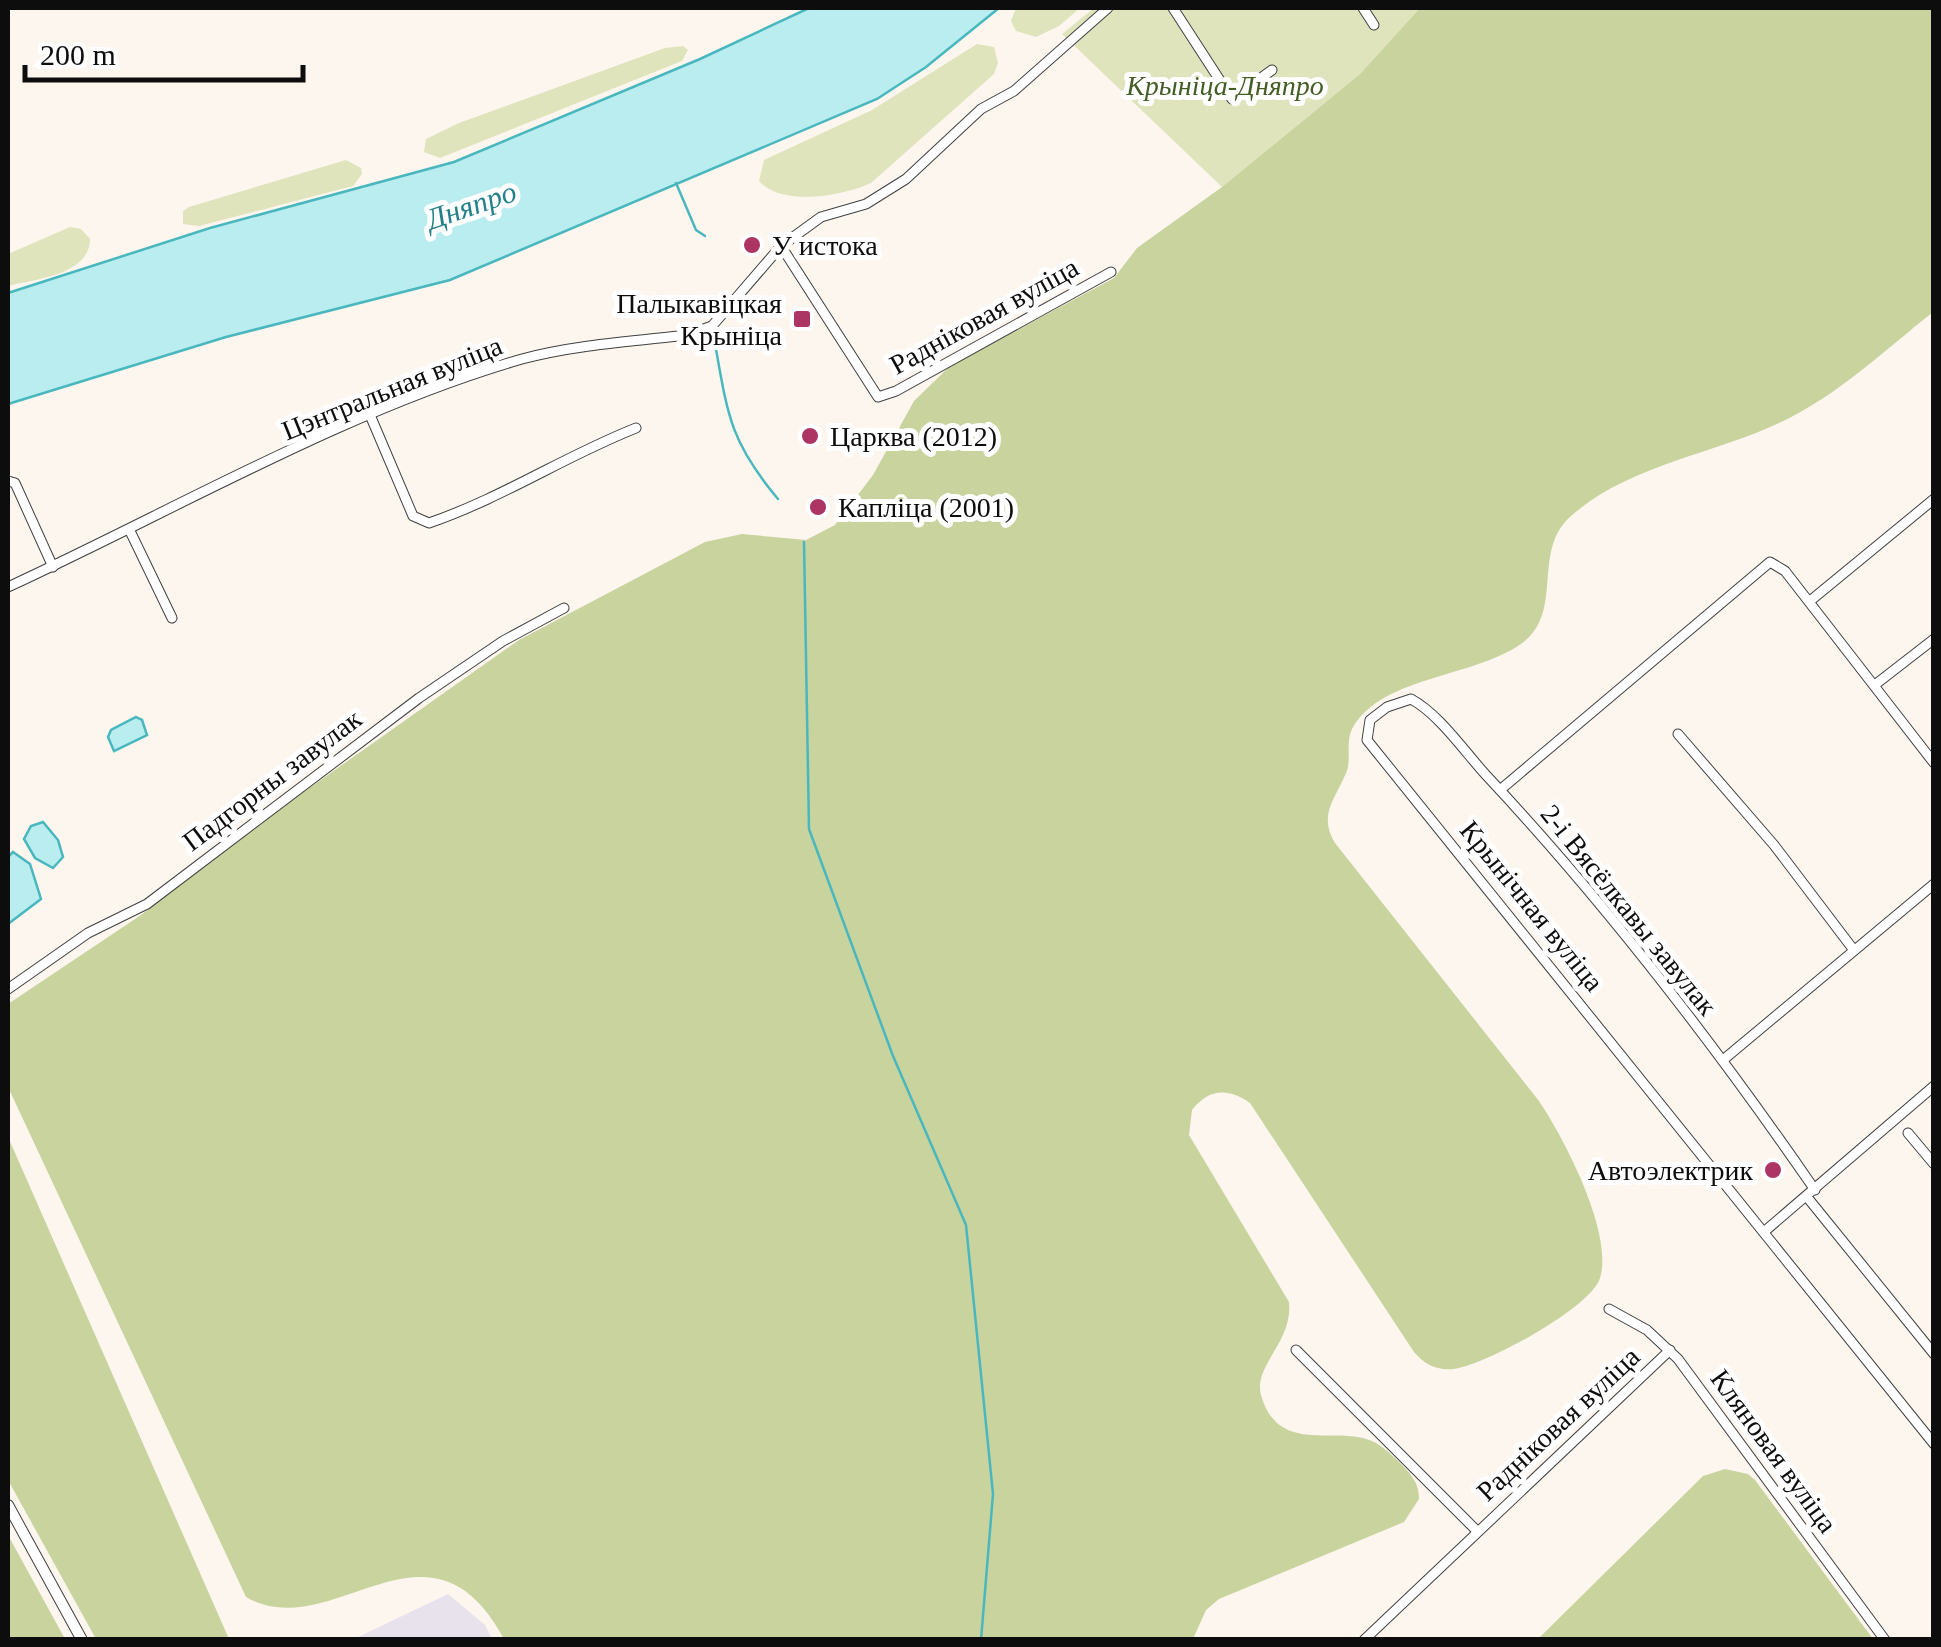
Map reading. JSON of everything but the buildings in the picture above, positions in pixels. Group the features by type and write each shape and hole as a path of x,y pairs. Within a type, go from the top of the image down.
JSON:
{"street":[{"path":"781,246 821,217 866,204 906,179 981,109 1014,91 1108,8"},
{"path":"1174,8 1232,98 1272,70"},
{"path":"1363,8 1374,25"},
{"name":"Радніковая вуліца","path":"781,246 878,397 911,383 1111,272"},
{"name":"Цэнтральная вуліца","path":"8,587 370,415 523,359 701,331 724,315 781,246"},
{"path":"370,415 413,516 429,524 505,494 574,454 636,428"},
{"path":"8,481 15,483 53,566"},
{"path":"1934,500 1810,601 1934,763"},
{"path":"130,531 172,618"},
{"name":"Крынічная вуліца","path":"1810,601 1776,564 1762,565 1500,790 1418,702 1402,700 1370,720 1367,740 1934,1444"},
{"name":"Падгорны завулак","path":"8,990 88,932 147,904 418,698 503,641 564,608"},
{"path":"1876,684 1934,639"},
{"path":"1678,734 1774,845 1854,949"},
{"name":"2-і Вясёлкавы завулак","path":"1500,790 1722,1060 1811,1193 1934,1354"},
{"path":"1722,1060 1934,884"},
{"path":"1765,1231 1934,1086"},
{"path":"1908,1133 1934,1164"},
{"name":"Кляновая вуліца","path":"1609,1309 1647,1330 1670,1350 1885,1640"},
{"name":"Радніковая вуліца","path":"1296,1350 1478,1531"},
{"name":"Радніковая вуліца","path":"1364,1640 1670,1350"},
{"path":"8,1504 82,1640"}],"shaded area":[{"path":"448,1594 485,1625 492,1639 354,1639"}],"green space":[{"path":"1016,8 1080,8 1059,26 1036,37 1016,31 1011,21"},
{"name":"Крыніца-Дняпро","path":"1094,8 1420,8 1360,74 1222,187 1062,34"},
{"path":"1420,8 1933,8 1933,312 1859,372 1800,412 1753,434 1618,484 1571,516 1553,545 1543,612 1537,627 1507,652 1408,687 1366,711 1352,729 1348,768 1330,807 1328,824 1335,843 1539,1101 1561,1138 1584,1187 1600,1237 1600,1278 1592,1290 1558,1319 1489,1357 1454,1369 1431,1366 1414,1352 1250,1103 1227,1093 1212,1094 1192,1110 1189,1135 1289,1302 1285,1330 1260,1384 1269,1413 1292,1432 1352,1436 1377,1443 1410,1473 1419,1499 1404,1522 1219,1599 1206,1610 1193,1639 504,1639 475,1599 444,1580 412,1577 312,1605 279,1607 246,1597 8,1087 8,1004 141,915 257,825 519,640 705,542 742,534 806,540 835,525 873,475 914,401 949,367 1114,278 1137,248 1222,187 1360,74"},
{"path":"977,44 994,47 998,63 994,74 871,183 813,197 782,194 759,181 764,160 872,110"},
{"path":"683,46 688,50 682,61 440,158 424,152 426,139 459,123 665,48"},
{"path":"346,160 361,168 362,174 353,186 199,226 183,224 183,211 189,207"},
{"path":"70,227 81,229 90,239 81,261 46,278 8,286 8,254"},
{"path":"8,1137 229,1639 96,1639 8,1480"},
{"path":"1725,1469 1748,1474 1755,1480 1873,1639 1538,1639 1703,1476"},
{"path":"8,1535 65,1639 8,1639"}],"water":[{"name":"Дняпро","path":"809,8 999,8 926,67 877,99 450,280 226,337 8,404 8,293 210,228 454,162 700,59"},
{"path":"136,717 142,720 147,735 114,751 108,737 111,730"},
{"path":"43,822 58,840 63,857 53,868 35,858 24,839 31,826"},
{"path":"13,852 30,864 41,899 8,924 8,857"}],"waterway":[{"path":"676,183 696,230 705,236"},
{"path":"716,349 724,394 741,446 778,499"},
{"path":"804,542 809,829 893,1056 966,1225 993,1494 981,1640"}],"place":[{"name":"У истока","path":"752,245"},
{"name":"Палыкавіцкая Крыніца","path":"802,319"},
{"name":"Царква (2012)","path":"810,436"},
{"name":"Капліца (2001)","path":"818,507"},
{"name":"Автоэлектрик","path":"1773,1170"}]}
